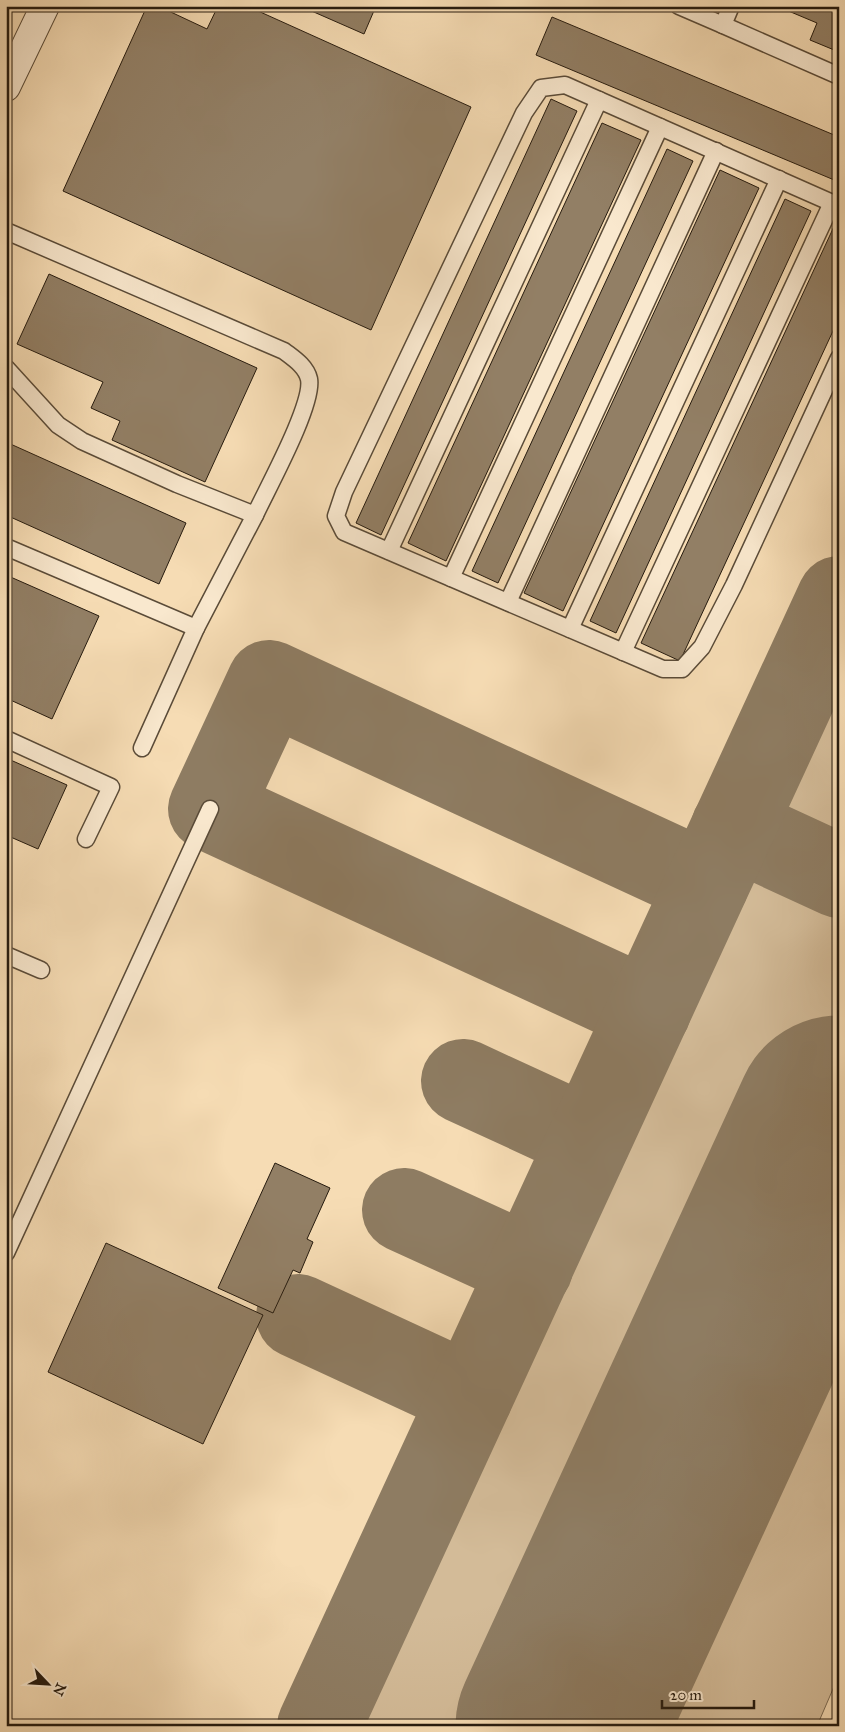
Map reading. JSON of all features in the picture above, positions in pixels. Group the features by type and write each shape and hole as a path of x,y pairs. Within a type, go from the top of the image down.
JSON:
{"street":[{"path":"6,87 45,6"}],"lane":[{"path":"679,6 839,76"},
{"path":"724,25 731,6"},
{"path":"623,652 836,204 565,85 541,88 524,113 344,492 336,516 344,532 508,602 623,652 663,669 682,669 702,647 734,585 839,358"},
{"path":"389,551 599,100"},
{"path":"451,578 660,127"},
{"path":"508,602 716,151"},
{"path":"570,629 779,179"},
{"path":"6,231 272,345 284,351 303,367 309,379 307,401 292,436 255,514 196,628 142,748"},
{"path":"6,368 58,425 82,441 177,484 255,514"},
{"path":"6,548 196,628"},
{"path":"6,739 111,787 86,839"},
{"path":"6,1253 210,809"},
{"path":"6,955 41,970"}],"shaded area":[{"path":"839,639 839,856 773,813 790,747"},
{"path":"750,868 823,889 839,897 839,1019 514,1726 339,1726 703,935"},
{"path":"839,1235 839,1675 817,1726 613,1726"}],"building":[{"path":"147,6 158,6 207,29 218,6 247,6 471,107 371,330 63,191"},
{"path":"308,6 376,6 364,34 307,9"},
{"path":"839,6 839,52 810,40 817,23 779,7"},
{"path":"552,17 839,137 839,182 536,55"},
{"path":"551,99 577,111 381,535 356,523"},
{"path":"602,123 641,140 446,561 408,543"},
{"path":"667,149 693,161 498,583 472,571"},
{"path":"720,170 759,188 563,611 524,593"},
{"path":"785,199 811,211 616,633 590,621"},
{"path":"837,220 839,220 839,318 680,661 641,643"},
{"path":"49,274 257,368 205,482 112,440 120,421 91,408 103,382 17,344"},
{"path":"6,442 186,523 159,584 6,515"},
{"path":"6,575 99,616 52,719 6,698"},
{"path":"6,758 67,785 38,849 6,835"},
{"path":"275,1163 330,1188 307,1239 313,1242 300,1273 293,1270 273,1313 218,1288"},
{"path":"106,1243 263,1315 203,1444 48,1372"}],"taxiway":[{"path":"319,1726 839,598"},
{"path":"649,1011 210,809 269,682 707,884"},
{"path":"733,827 839,876"},
{"path":"463,1081 589,1139"},
{"path":"404,1210 531,1268"},
{"path":"298,1316 471,1396"}],"runway":[{"path":"560,1726 839,1120"}]}
